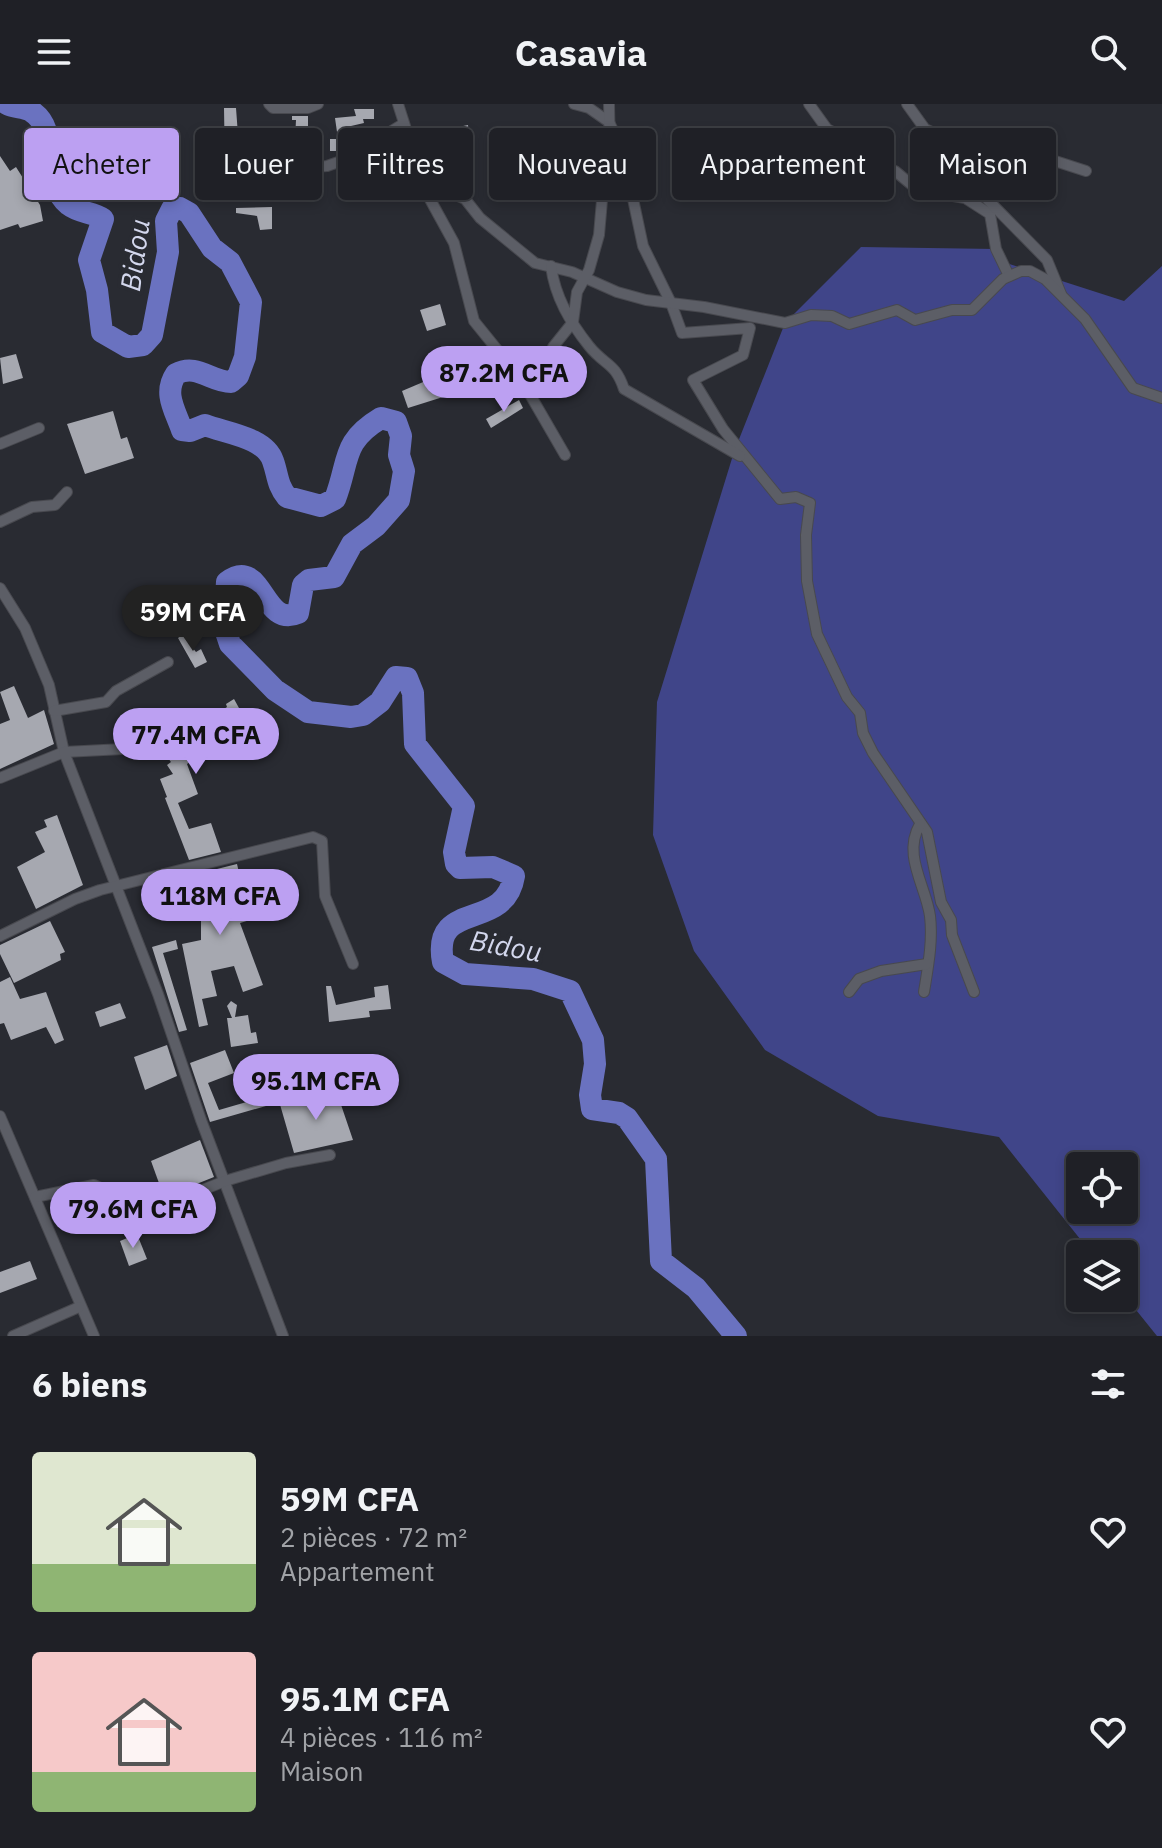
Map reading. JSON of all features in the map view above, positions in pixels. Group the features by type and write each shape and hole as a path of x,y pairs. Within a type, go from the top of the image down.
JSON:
{"street":[{"path":"269,104 273,108 308,108 318,104"},
{"path":"398,104 404,128"},
{"path":"574,104 589,108 609,122 620,145 620,158 629,180 643,246 682,333 750,328 743,355 693,380 702,400 780,499 796,497 810,503 806,535 807,581 817,634 847,697 860,713 860,723 873,753 929,838 939,895 951,920 952,935 974,992"},
{"path":"553,347 573,322 577,292 599,235 604,177 610,154 609,104"},
{"path":"809,104 827,129 845,141 859,160 895,171 918,190 965,198 990,214 996,249 1009,276"},
{"path":"907,104 924,128"},
{"path":"322,166 336,163 403,124"},
{"path":"1056,161 1086,171"},
{"path":"432,200 454,243 474,321 521,379 565,455"},
{"path":"463,200 510,245 535,263 646,300 785,323 811,315 832,316 849,324 897,310 915,320 952,310 972,310 1009,276 1030,271 1045,279 1098,335 1133,388 1162,398"},
{"path":"988,200 1047,260 1061,295"},
{"path":"551,266 560,303 589,346 618,371 624,389 748,462"},
{"path":"0,444 39,428"},
{"path":"0,522 32,507 55,505 67,492"},
{"path":"0,588 25,628 49,685 64,752 154,983 283,1336"},
{"path":"54,711 106,702 116,691 168,662"},
{"path":"0,778 64,752 143,748"},
{"path":"920,824 914,850 919,885 930,916 931,947 924,992"},
{"path":"0,936 75,899 114,886 319,837 322,841 325,896 353,964"},
{"path":"849,992 859,979 881,971 927,964"},
{"path":"0,1116 94,1336"},
{"path":"35,1197 94,1185 150,1211 225,1181 286,1163 330,1155"},
{"path":"17,1335 79,1307"}],"shaded area":[{"path":"861,247 996,249 1003,262 1124,301 1162,266 1162,1336 1157,1336 1138,1312 1138,1240 1081,1240 1068,1224 1138,1224 1138,1152 1066,1152 1066,1221 999,1137 878,1116 765,1050 694,951 653,835 657,702 734,452 785,323"}],"building":[{"path":"224,108 236,108 237,128 224,128"},
{"path":"354,109 374,109 374,119 363,119 364,123 351,128 338,128 338,139 335,118 356,116"},
{"path":"292,116 308,116 308,128 296,128 296,120 292,120"},
{"path":"330,139 338,139 338,151 330,151"},
{"path":"0,156 10,171 16,167 24,180 24,200 37,200 43,221 0,230"},
{"path":"272,207 272,229 260,230 257,216 236,213 236,208"},
{"path":"440,304 446,325 427,331 420,310"},
{"path":"544,347 558,375 549,379 536,351"},
{"path":"16,354 23,378 3,384 0,358"},
{"path":"435,377 443,397 408,408 402,391"},
{"path":"519,400 523,408 491,428 486,419"},
{"path":"113,411 121,439 127,437 134,458 85,474 67,424"},
{"path":"182,635 196,652 201,649 207,662 195,668 178,638"},
{"path":"14,686 28,718 44,710 54,744 0,769 0,724 10,720 0,692"},
{"path":"234,699 239,708 236,710 246,726 187,764 198,794 178,803 189,829 211,823 221,852 189,860 160,779 173,774 167,765 171,762 162,750 227,707 226,704"},
{"path":"57,815 83,885 36,909 17,867 45,852 35,832 47,827 44,820"},
{"path":"237,864 250,920 240,923 263,985 243,992 234,966 211,971 217,996 202,999 208,1025 199,1027 182,944 201,940 201,916 208,916 193,875"},
{"path":"50,921 65,952 60,954 61,960 14,983 0,954 0,945"},
{"path":"176,940 178,949 163,953 187,1030 179,1032 152,947"},
{"path":"10,977 20,999 46,992 64,1040 55,1044 46,1027 11,1040 4,1023 0,1024 0,982"},
{"path":"388,985 391,1009 369,1011 370,1017 329,1022 326,986 331,986 336,1005 375,997 374,987"},
{"path":"231,1001 237,1005 235,1017 248,1015 251,1033 256,1032 258,1043 231,1047 227,1018 232,1018 227,1006"},
{"path":"120,1003 126,1018 100,1027 95,1012"},
{"path":"167,1045 177,1076 145,1090 134,1057"},
{"path":"225,1050 234,1073 208,1083 219,1110 264,1097 266,1106 210,1122 190,1063"},
{"path":"336,1090 353,1140 294,1153 279,1101 289,1098 291,1103"},
{"path":"200,1140 214,1177 164,1197 151,1161"},
{"path":"89,1202 97,1224 76,1232 68,1210"},
{"path":"137,1234 147,1259 129,1266 120,1241"},
{"path":"30,1261 37,1279 0,1293 0,1272"}],"waterway":[{"name":"Bidou","path":"7,104 31,111 40,119 46,130 54,182 69,205 103,219 89,260 97,290 102,332 128,347 143,345 152,335 168,252 166,221 172,209 180,208 189,213 212,248 230,262 251,302 245,357 238,376 231,382 191,371 176,374 170,395 182,430 190,431 205,425 253,441 269,453 279,484 287,497 321,506 335,499 349,453 359,435 381,418 396,422 401,436 399,455 404,471 399,500 376,526 352,544 334,577 309,580 303,585 298,613 286,615 277,611 248,578 239,576 227,582 224,626 230,644 275,690 308,712 351,717 363,715 380,702 396,677 407,678 413,693 415,744 464,806 454,852 456,864 460,868 493,867 514,876 508,893 497,904 448,930 442,942 443,962 465,974 533,979 570,991 593,1040 592,1109 619,1113 627,1118 656,1159 661,1261 696,1288 736,1336"}]}
